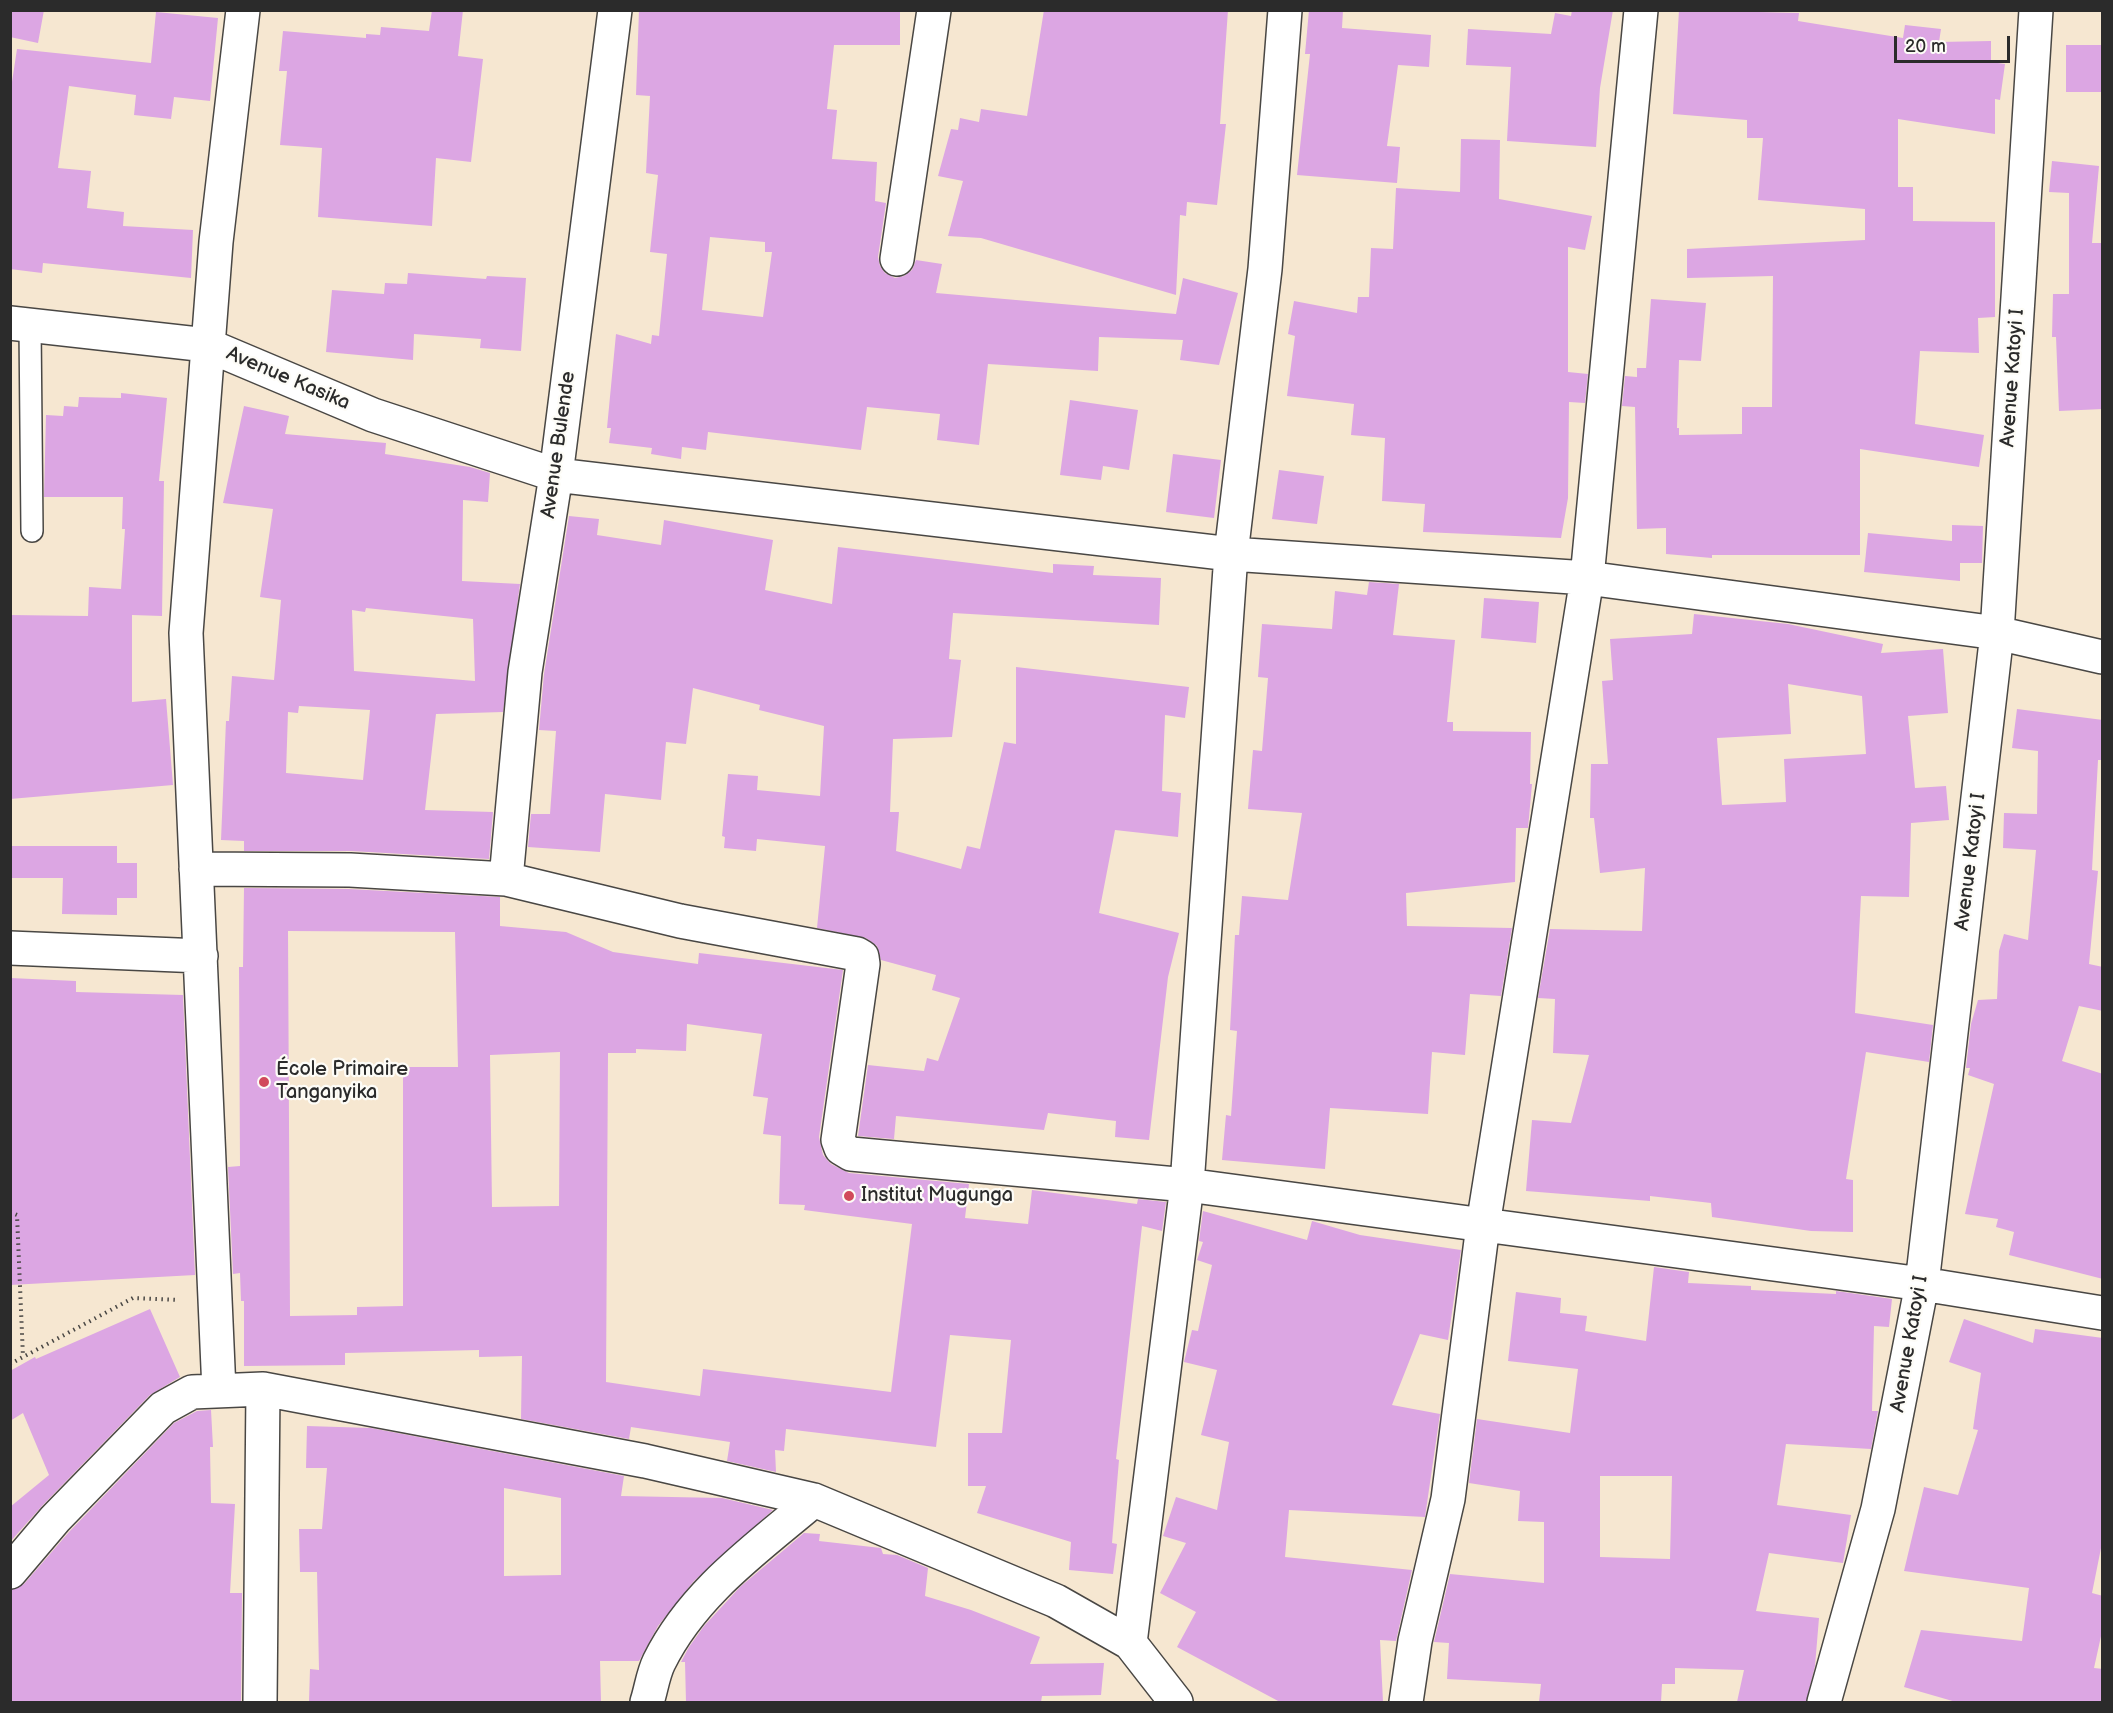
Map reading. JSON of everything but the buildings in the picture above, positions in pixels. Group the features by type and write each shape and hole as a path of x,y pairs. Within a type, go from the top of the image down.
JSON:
{"street":[{"path":"219,1391 186,633 216,242 243,10"},
{"name":"Avenue Bulende","path":"506,879 525,672 556,475 615,10"},
{"path":"897,259 934,10"},
{"path":"1130,1644 1187,1185 1231,554 1265,269 1285,10"},
{"path":"1406,1702 1415,1641 1448,1499 1483,1225 1587,578 1641,10"},
{"name":"Avenue Katoyi I","path":"1824,1702 1878,1509 1922,1284 1997,633 2036,10"},
{"name":"Avenue Kasika","path":"20,324 207,345 373,416 556,475 1231,554 1587,578 1997,633 2103,657"},
{"path":"196,868 350,870 506,879 680,921 862,957 838,1140 842,1148 851,1154 1187,1185 1922,1284 2103,1313"},
{"path":"10,948 201,956"},
{"path":"10,1572 55,1519 163,1408 192,1392 242,1388 263,1389 645,1461 814,1500 1056,1601 1130,1644 1176,1702"},
{"path":"260,1702 263,1389"},
{"path":"647,1702 657,1665 685,1617 723,1575 814,1500"}],"lane":[{"path":"20,324 32,531"}],"path":[{"path":"10,1212 17,1215 22,1357"},
{"path":"10,1364 134,1298 216,1302"}],"place":[{"name":"École Primaire Tanganyika","path":"264,1082"},
{"name":"Institut Mugunga","path":"849,1196"}]}
